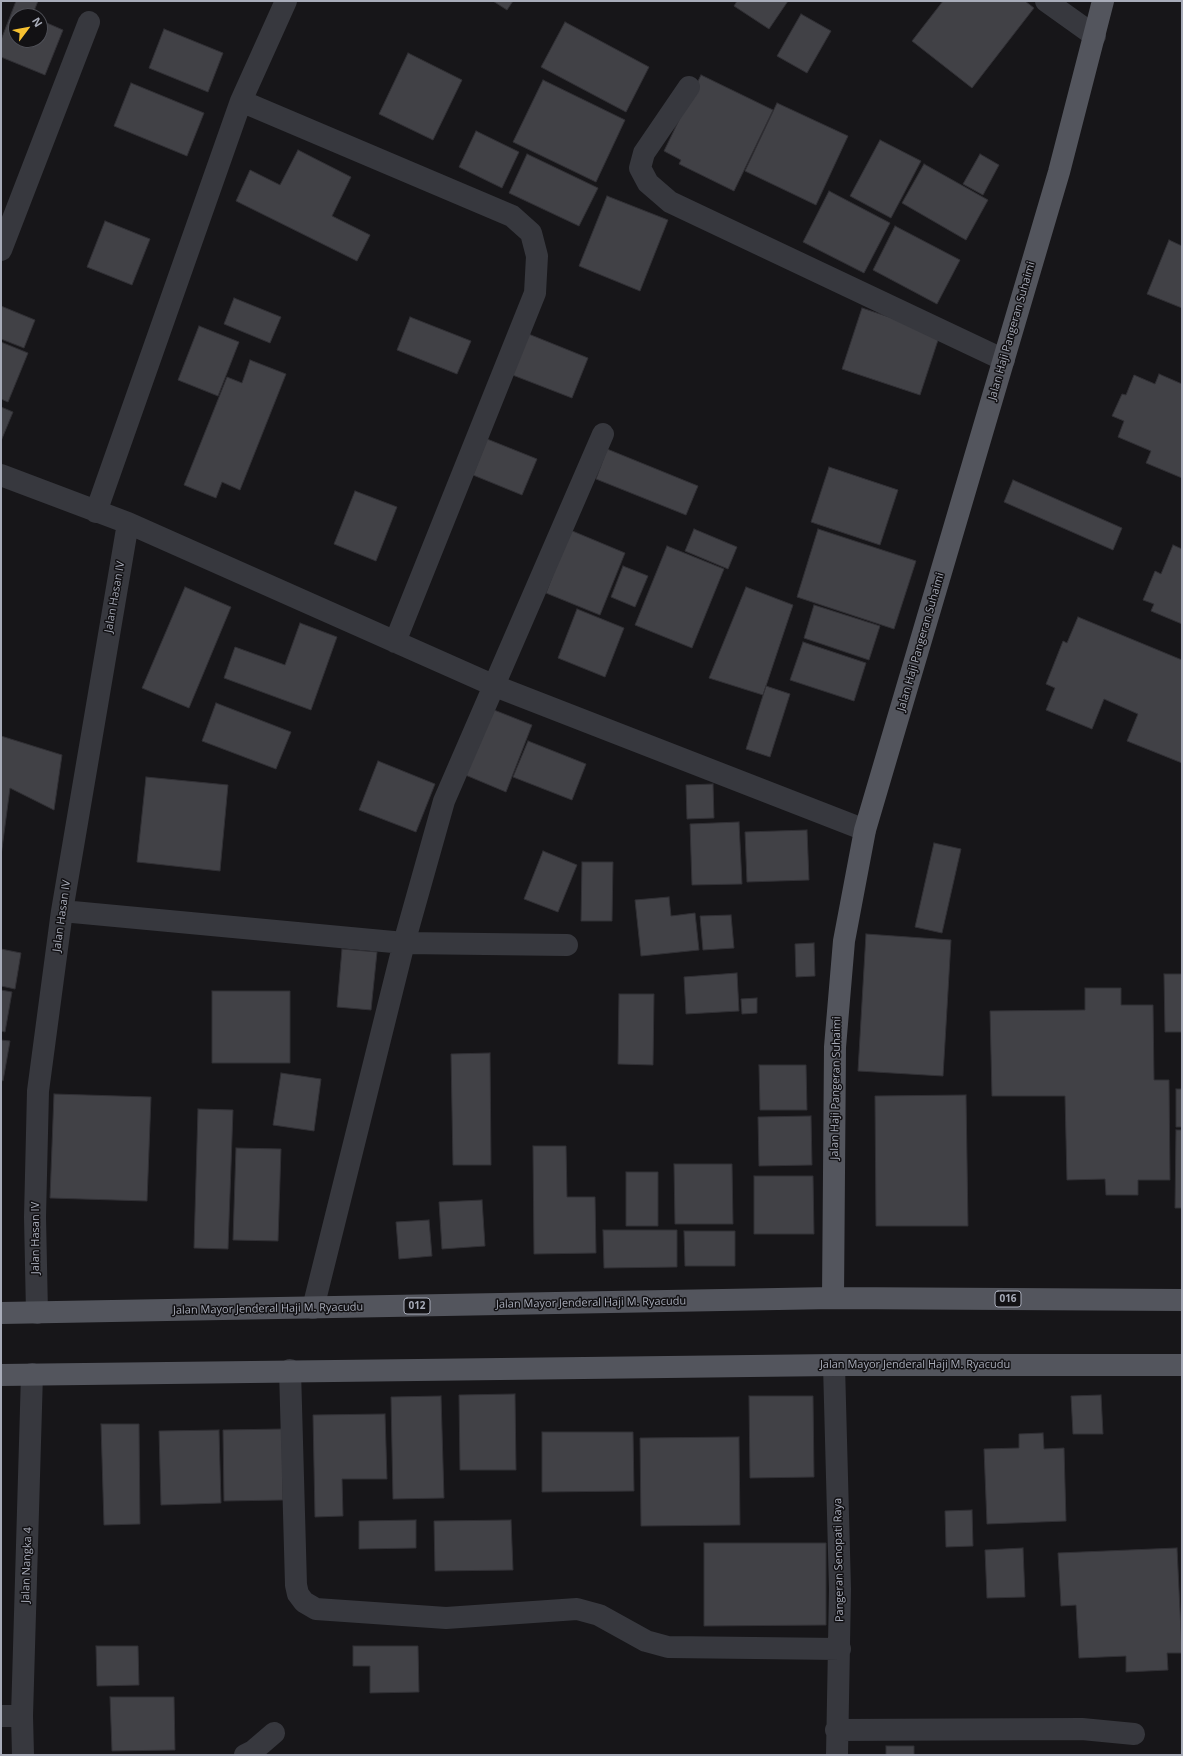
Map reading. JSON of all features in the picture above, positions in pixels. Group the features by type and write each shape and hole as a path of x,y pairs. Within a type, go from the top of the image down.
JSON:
{"main road":[{"name":"Jalan Haji Pangeran Suhaimi","path":"833,1298 835,1047 844,941 865,830 1059,172 1103,1"},
{"name":"Jalan Mayor Jenderal Haji M. Ryacudu","path":"1,1313 833,1298 1182,1300"},
{"name":"Jalan Mayor Jenderal Haji M. Ryacudu","path":"1,1375 290,1370 834,1365 1182,1365"}],"street":[{"path":"96,512 241,101 286,1"},
{"path":"1046,1 1095,36"},
{"path":"1,250 89,22"},
{"path":"689,87 644,153 640,168 648,183 670,202 1004,360"},
{"path":"241,101 512,216 531,233 537,256 535,293 395,642"},
{"path":"313,1308 404,943 444,801 603,434"},
{"path":"1,475 128,523 495,686 865,830"},
{"name":"Jalan Hasan IV","path":"37,1313 35,1217 38,1091 62,911 128,523"},
{"path":"62,911 404,943 567,945"},
{"name":"Pangeran Senopati Raya","path":"834,1365 840,1589 840,1649 836,1730 837,1755"},
{"path":"290,1370 296,1585 298,1594 304,1602 316,1609 446,1618 577,1609 599,1615 646,1641 668,1647 840,1649"},
{"name":"Jalan Nangka 4","path":"23,1755 12,1716 32,1374"},
{"path":"836,1730 1082,1729 1134,1734"},
{"path":"245,1755 253,1751 274,1733"}],"building":[{"path":"16,1 38,1 35,8 13,8"},
{"path":"493,1 513,1 507,10"},
{"path":"737,1 788,1 769,29 734,6"},
{"path":"943,1 1025,1 1034,8 972,88 912,41"},
{"path":"801,14 831,31 807,73 777,56"},
{"path":"8,22 8,48 48,48 48,23 63,30 45,75 1,57 1,40"},
{"path":"565,22 649,67 626,112 541,67"},
{"path":"164,29 223,53 208,92 149,68"},
{"path":"408,53 462,80 433,140 379,114"},
{"path":"701,75 773,110 734,191 679,164 681,160 664,151"},
{"path":"543,80 625,120 596,182 513,142"},
{"path":"131,83 204,113 187,156 114,126"},
{"path":"777,103 848,136 816,205 745,171"},
{"path":"476,131 519,152 502,188 459,167"},
{"path":"880,140 921,161 891,218 850,196"},
{"path":"298,150 351,177 332,216 370,235 357,261 236,201 250,170 280,185"},
{"path":"527,154 598,188 579,226 509,193"},
{"path":"980,154 999,165 983,195 963,184"},
{"path":"924,164 988,200 966,240 902,203"},
{"path":"829,191 890,223 864,273 803,242"},
{"path":"607,196 668,220 640,291 579,266"},
{"path":"105,221 150,239 132,285 87,267"},
{"path":"895,226 960,260 937,304 873,270"},
{"path":"1169,240 1182,246 1182,308 1147,294"},
{"path":"234,298 281,317 270,343 224,324"},
{"path":"1,306 35,320 24,348 1,339"},
{"path":"862,308 940,334 920,395 842,369"},
{"path":"410,317 471,341 457,374 397,350"},
{"path":"199,326 239,342 218,396 178,380"},
{"path":"526,333 588,358 572,398 510,374"},
{"path":"1,342 28,353 8,402 1,399"},
{"path":"250,360 286,374 240,490 222,482 216,498 184,485 227,377 242,383"},
{"path":"1159,374 1182,384 1182,478 1146,463 1151,451 1118,437 1124,421 1112,416 1122,394 1126,395 1134,375 1155,384"},
{"path":"1,407 13,412 1,441"},
{"path":"487,439 537,459 522,495 473,475"},
{"path":"607,449 698,486 686,515 596,479"},
{"path":"829,467 898,490 880,545 811,522"},
{"path":"1013,480 1122,528 1113,550 1004,502"},
{"path":"355,491 397,507 376,561 334,544"},
{"path":"694,529 737,547 728,569 685,551"},
{"path":"818,529 916,561 894,629 797,597"},
{"path":"570,530 625,553 600,615 546,593"},
{"path":"1173,545 1182,549 1182,624 1151,611 1154,604 1143,600 1155,571 1161,574"},
{"path":"667,546 724,569 692,648 635,625"},
{"path":"623,566 648,576 635,607 611,597"},
{"path":"185,587 231,607 189,708 142,688"},
{"path":"746,587 793,605 763,695 709,678"},
{"path":"814,605 880,626 869,660 804,638"},
{"path":"577,609 624,628 605,677 558,658"},
{"path":"1078,617 1182,660 1182,763 1127,741 1138,714 1104,699 1092,729 1046,710 1055,688 1046,684 1063,641 1067,643"},
{"path":"300,623 337,637 311,710 224,678 235,647 285,665"},
{"path":"803,642 866,663 854,701 790,680"},
{"path":"766,686 790,694 770,757 746,749"},
{"path":"216,703 291,732 276,769 202,741"},
{"path":"489,708 532,725 506,792 463,774"},
{"path":"1,736 62,755 54,810 10,788 1,856"},
{"path":"528,741 586,764 572,800 513,777"},
{"path":"378,761 435,784 416,832 359,810"},
{"path":"146,777 228,785 220,871 137,862"},
{"path":"713,784 714,818 687,819 686,785"},
{"path":"739,822 742,884 692,885 690,824"},
{"path":"807,830 809,880 747,882 745,832"},
{"path":"934,843 961,849 942,933 915,927"},
{"path":"543,851 577,865 558,912 524,899"},
{"path":"582,862 613,862 612,921 581,921"},
{"path":"669,897 671,916 695,913 699,950 641,956 635,900"},
{"path":"731,915 734,948 703,950 700,916"},
{"path":"866,934 951,940 943,1076 858,1071"},
{"path":"814,943 815,976 796,977 795,944"},
{"path":"1,949 21,953 15,989 1,986"},
{"path":"342,949 377,952 371,1010 337,1007"},
{"path":"737,973 739,1011 686,1014 684,977"},
{"path":"1164,974 1182,974 1182,1032 1165,1032"},
{"path":"1085,988 1121,988 1121,1005 1153,1005 1154,1080 1169,1080 1170,1180 1138,1180 1138,1195 1106,1195 1105,1179 1067,1180 1065,1096 992,1096 990,1011 1085,1010"},
{"path":"1,990 12,992 5,1032 1,1031"},
{"path":"212,991 290,991 290,1063 212,1063"},
{"path":"619,994 654,994 653,1065 618,1064"},
{"path":"757,998 757,1013 742,1014 741,999"},
{"path":"1,1040 10,1041 3,1081 1,1080"},
{"path":"490,1053 491,1165 453,1165 451,1054"},
{"path":"759,1065 806,1065 807,1110 760,1110"},
{"path":"281,1073 321,1079 314,1131 273,1125"},
{"path":"1176,1089 1182,1089 1182,1127 1176,1127"},
{"path":"54,1094 151,1097 147,1201 50,1198"},
{"path":"966,1095 968,1226 876,1226 875,1096"},
{"path":"198,1109 233,1110 228,1249 194,1248"},
{"path":"811,1116 812,1165 759,1166 758,1117"},
{"path":"1176,1130 1182,1130 1182,1208 1175,1208"},
{"path":"533,1146 566,1146 567,1197 595,1197 596,1253 534,1254"},
{"path":"236,1148 281,1149 278,1241 233,1240"},
{"path":"674,1164 732,1164 733,1224 675,1224"},
{"path":"626,1172 658,1172 658,1226 626,1226"},
{"path":"754,1176 813,1176 814,1234 754,1234"},
{"path":"482,1200 485,1246 442,1249 439,1202"},
{"path":"429,1220 432,1256 399,1259 396,1222"},
{"path":"603,1230 677,1230 677,1267 604,1268"},
{"path":"684,1231 735,1231 735,1266 685,1266"},
{"path":"515,1394 516,1470 460,1470 459,1395"},
{"path":"1101,1395 1103,1434 1073,1434 1071,1396"},
{"path":"441,1396 444,1498 393,1499 391,1397"},
{"path":"749,1396 813,1396 814,1477 750,1478"},
{"path":"385,1414 387,1479 342,1479 343,1516 315,1517 313,1415"},
{"path":"101,1424 139,1424 140,1524 104,1525"},
{"path":"282,1429 283,1500 224,1501 223,1430"},
{"path":"219,1430 221,1503 161,1505 159,1431"},
{"path":"542,1432 633,1432 634,1491 542,1492"},
{"path":"1043,1433 1044,1449 1064,1448 1066,1521 987,1524 984,1449 1019,1448 1019,1434"},
{"path":"739,1437 740,1525 641,1526 640,1438"},
{"path":"972,1510 973,1546 946,1547 945,1511"},
{"path":"416,1520 416,1548 359,1549 359,1521"},
{"path":"511,1520 513,1570 435,1571 434,1521"},
{"path":"704,1543 826,1543 826,1625 704,1626"},
{"path":"1023,1548 1025,1597 987,1598 985,1550"},
{"path":"1177,1548 1182,1653 1167,1653 1168,1670 1126,1672 1126,1656 1079,1658 1076,1605 1061,1606 1058,1553"},
{"path":"96,1646 138,1646 139,1685 97,1686"},
{"path":"353,1646 418,1646 419,1692 370,1693 370,1666 353,1666"},
{"path":"110,1697 174,1697 175,1750 112,1751"},
{"path":"886,1746 914,1746 914,1755 886,1755"}]}
